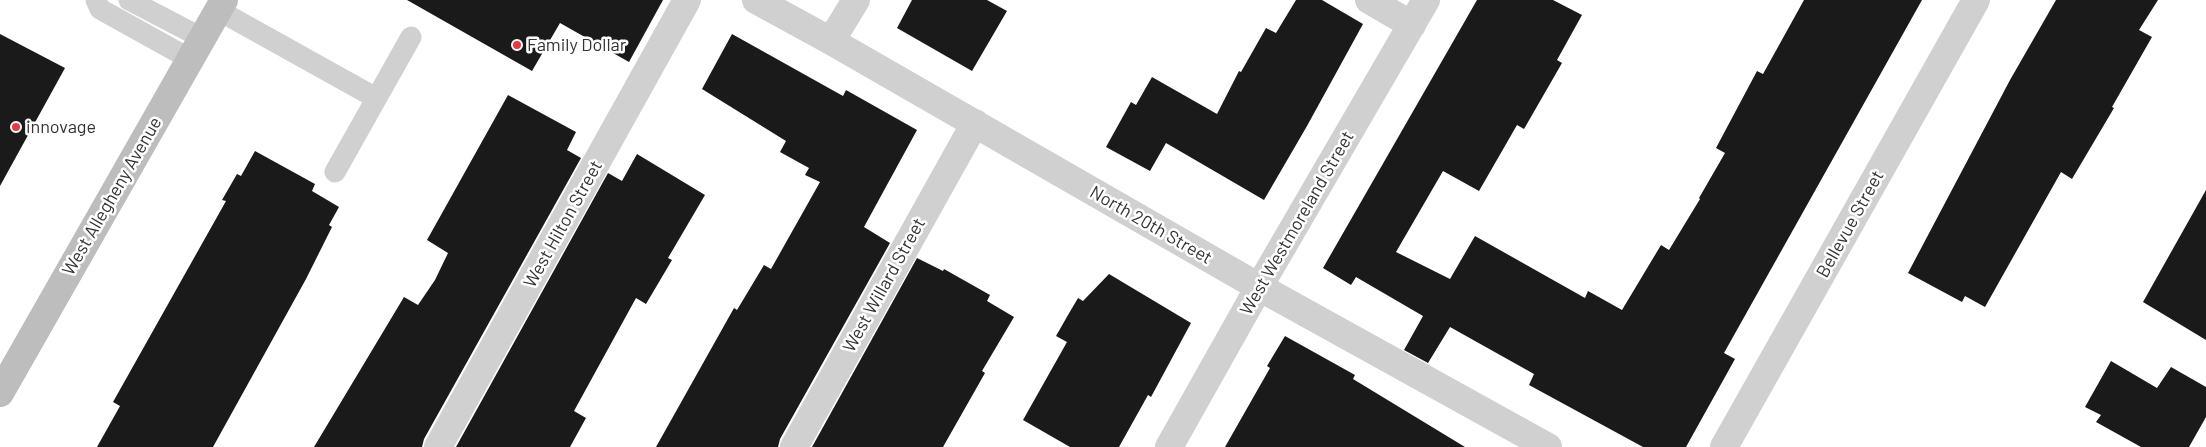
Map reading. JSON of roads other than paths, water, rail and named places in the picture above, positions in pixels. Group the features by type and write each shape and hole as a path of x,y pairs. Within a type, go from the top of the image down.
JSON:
{"main road":[{"name":"West Allegheny Avenue","path":"0,393 221,5"}],"street":[{"name":"West Hilton Street","path":"438,447 688,0"},
{"name":"North 20th Street","path":"756,0 832,41 1259,287 1548,447"},
{"path":"832,41 856,0"},
{"path":"1369,0 1412,25"},
{"name":"West Westmoreland Street","path":"1169,447 1259,287 1426,0"},
{"name":"Bellevue Street","path":"1724,447 1976,0"},
{"name":"West Willard Street","path":"794,447 975,123"}],"lane":[{"path":"96,0 100,9 196,48"},
{"path":"129,0 196,48"},
{"path":"221,5 376,98"},
{"path":"335,172 411,37"}],"place":[{"name":"Family Dollar","path":"517,45"},
{"name":"innovage","path":"16,127"}]}
